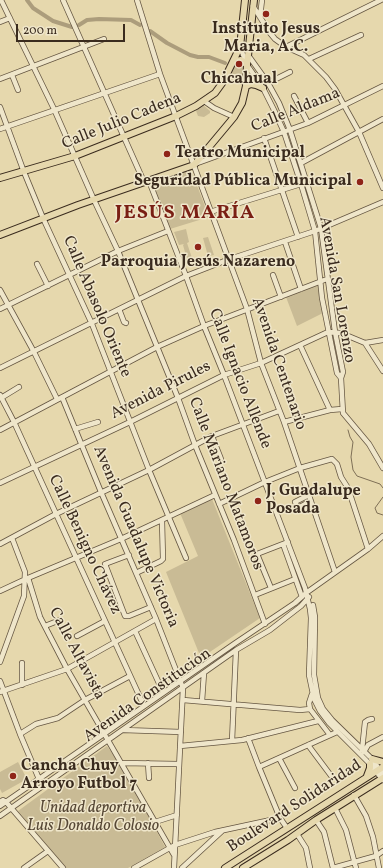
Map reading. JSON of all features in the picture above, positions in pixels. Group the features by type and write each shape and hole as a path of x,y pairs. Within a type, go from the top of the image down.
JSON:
{"main road":[{"path":"245,0 241,45 245,47 249,46"},
{"path":"0,235 43,218 194,165 234,117 242,103 246,86 253,3"},
{"name":"Calle Julio Cadena","path":"0,178 75,156 176,116 204,101 215,93 241,45"},
{"path":"233,62 241,60 247,64"},
{"path":"246,86 251,84 263,88"},
{"path":"367,776 371,762 383,762"},
{"name":"Boulevard Solidaridad","path":"225,868 367,776 381,775"},
{"name":"Boulevard Solidaridad","path":"243,868 375,783 381,775"}],"street":[{"name":"Calle Mariano Matamoros","path":"2,0 34,66 118,251 178,398 265,624"},
{"name":"Calle Ignacio Allende","path":"63,0 123,136 146,181 168,231 308,593"},
{"name":"Avenida Centenario","path":"137,0 160,74 247,309 261,363 284,422 335,572"},
{"path":"260,17 262,0"},
{"path":"286,47 381,0"},
{"path":"253,3 270,33 286,47 304,55 326,77 359,132 383,188"},
{"path":"0,22 10,18"},
{"path":"309,60 361,36"},
{"path":"0,79 104,39"},
{"name":"Avenida San Lorenzo","path":"241,45 247,64 263,88 284,132 301,184 315,231 320,282 328,332 338,373 341,378"},
{"name":"Avenida San Lorenzo","path":"248,55 268,83 290,130 321,228 335,332 344,372 341,378"},
{"path":"268,83 290,72"},
{"path":"0,129 160,74"},
{"path":"12,75 18,90"},
{"name":"Calle Aldama","path":"194,165 308,123 383,86"},
{"path":"294,96 308,123"},
{"path":"204,101 214,108 234,117"},
{"name":"Calle Abasolo Oriente","path":"0,107 24,172 43,218 92,324 149,470 186,558"},
{"path":"301,163 383,119"},
{"path":"264,138 283,189 298,237"},
{"path":"210,212 301,184"},
{"path":"0,368 92,324 186,276 228,260 315,231 383,202"},
{"path":"0,309 70,276 118,251 168,231"},
{"path":"285,242 301,289"},
{"path":"37,264 48,286"},
{"path":"272,275 281,297"},
{"path":"0,430 157,347 204,326 327,279"},
{"name":"Avenida Guadalupe Victoria","path":"0,290 75,429 156,619 183,688"},
{"path":"119,309 124,322 126,323"},
{"name":"Avenida Pirules","path":"0,483 130,422 224,375 261,363 328,332 348,335 365,343"},
{"path":"383,340 365,343 383,371"},
{"path":"300,345 330,410"},
{"path":"341,378 342,409 345,418 369,444 383,468"},
{"path":"1,396 19,387"},
{"name":"Calle Benigno Chávez","path":"1,396 144,706"},
{"path":"284,422 330,410 342,409"},
{"path":"0,544 56,514 149,470 212,436 279,411"},
{"path":"75,429 98,422"},
{"path":"212,436 221,459"},
{"path":"219,504 265,482 300,468 332,459 337,464 341,477 348,488 368,549"},
{"path":"0,591 122,539 215,495"},
{"path":"309,495 295,502 298,508 311,501"},
{"path":"136,573 163,559 162,521"},
{"path":"308,593 368,549 383,536"},
{"name":"Calle Altavista","path":"12,538 40,617 84,700 109,740 174,855"},
{"path":"270,588 257,554 288,542"},
{"path":"282,544 302,597"},
{"path":"129,555 105,564 125,616 151,608"},
{"path":"255,595 295,578"},
{"path":"0,662 24,596 26,579"},
{"path":"308,593 311,618 310,675 312,693 320,711 337,732 371,762"},
{"path":"308,593 316,618 314,675 318,698 323,709 363,751 381,775"},
{"name":"Avenida Constitución","path":"0,806 308,593"},
{"name":"Avenida Constitución","path":"0,816 236,650 270,630 308,593"},
{"path":"2,691 67,669 156,619"},
{"path":"45,626 60,620"},
{"path":"76,636 105,621"},
{"path":"135,631 163,692"},
{"path":"232,741 236,650"},
{"path":"22,663 22,685"},
{"path":"202,701 204,673"},
{"path":"20,734 36,724 58,718 84,700 130,676"},
{"path":"0,681 2,691 39,779"},
{"path":"174,868 183,688"},
{"path":"312,693 310,709 330,735"},
{"path":"183,700 233,703 300,710 310,709"},
{"path":"363,751 365,722 372,719"},
{"path":"180,746 232,741 318,721"},
{"path":"123,730 181,732"},
{"path":"259,767 337,732"},
{"path":"363,751 368,745 383,737"},
{"path":"248,738 280,818 287,828"},
{"path":"308,745 332,777"},
{"path":"279,758 295,788"},
{"path":"122,763 178,764"},
{"path":"148,763 149,778"},
{"path":"354,796 366,816 373,837 379,868"},
{"path":"0,802 3,800 12,808 63,868"},
{"path":"335,808 346,830 356,868"},
{"path":"155,822 177,815"},
{"path":"134,868 175,845 215,832 280,818"},
{"path":"316,820 324,832 333,868 376,856 383,851"},
{"path":"182,868 224,830"},
{"path":"297,834 306,848 310,868"},
{"path":"24,868 48,851"}],"green space":[{"path":"238,62 244,66 243,85 225,81 233,65"},
{"path":"203,105 210,111 210,113 204,117 198,116 195,108"},
{"path":"190,167 209,217 170,229 150,181"},
{"path":"186,229 189,242 187,243 193,261 188,263 184,244 179,245 174,232"},
{"path":"208,237 214,255 208,256 203,238"},
{"path":"318,284 323,313 297,326 286,297"},
{"path":"212,499 260,618 201,658 166,572 198,556 180,513"},
{"name":"Unidad deportiva Luis Donaldo Colosio","path":"107,746 122,767 165,847 128,868 66,868 18,811"},
{"name":"Cancha Chuy Arroyo Futbol 7","path":"18,762 27,779 2,793 0,789 0,772"}],"waterway":[{"path":"27,0 33,8 53,21 72,27"},
{"path":"79,25 87,20 99,19 131,20 140,25"},
{"path":"150,31 167,43 190,55 209,57 225,63"},
{"path":"348,430 353,442 351,457 353,470 357,476 380,484 383,488"},
{"path":"383,497 375,508 377,513 383,515"}],"place":[{"name":"Instituto Jesus Maria, A.C.","path":"266,14"},
{"name":"Chicahual","path":"239,64"},
{"name":"Teatro Municipal","path":"167,154"},
{"name":"Seguridad Pública Municipal","path":"360,182"},
{"name":"Parroquia Jesús Nazareno","path":"198,247"},
{"name":"J. Guadalupe Posada","path":"258,501"},
{"name":"Cancha Chuy Arroyo Futbol 7","path":"13,776"}],"district":[{"name":"JESÚS MARÍA","path":"185,214"}]}
